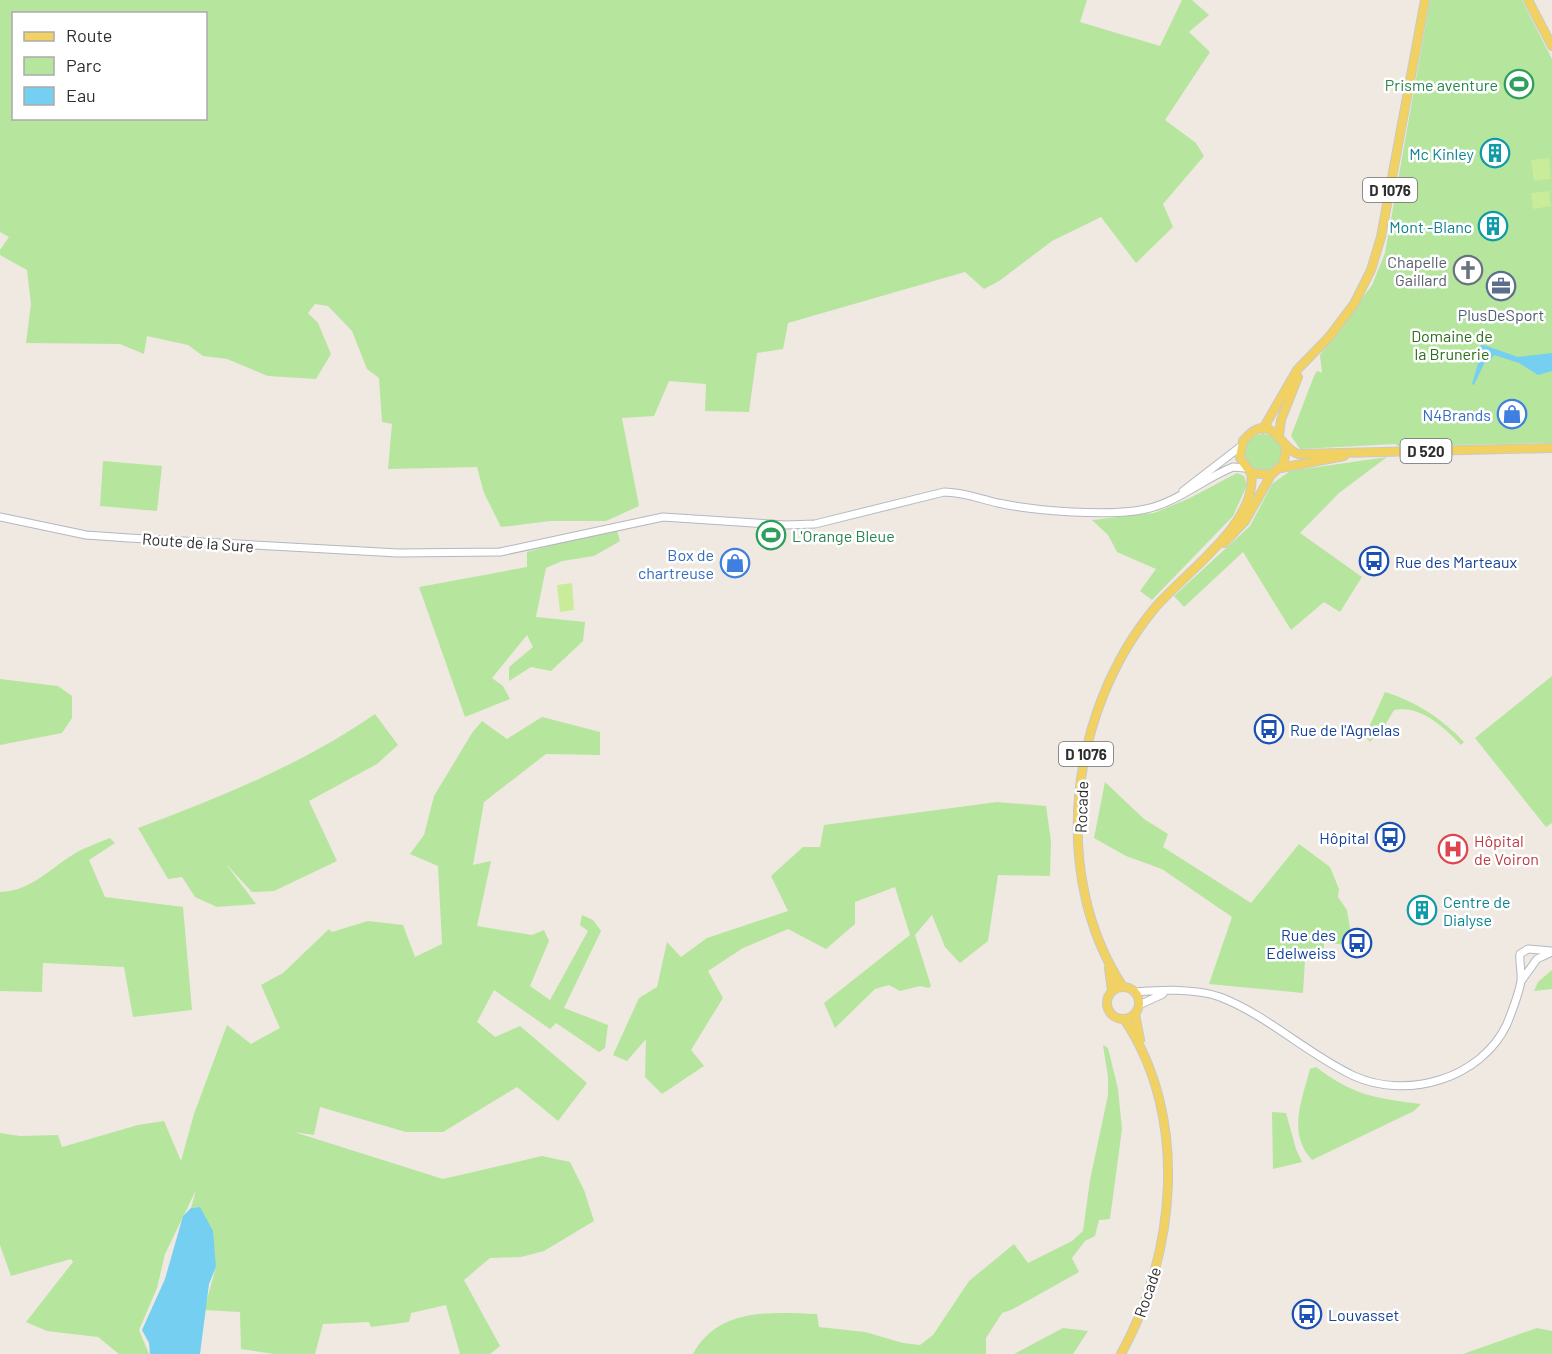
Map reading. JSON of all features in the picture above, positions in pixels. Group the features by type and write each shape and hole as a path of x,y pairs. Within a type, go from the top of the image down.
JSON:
{"main road":[{"name":"D 1076","path":"1263,429 1292,378 1354,304 1375,261 1425,0"},
{"path":"1528,0 1552,46"},
{"name":"D 1076","path":"1279,435 1288,401 1308,361"},
{"path":"1263,429 1279,435 1286,446 1286,458 1281,468 1271,475 1228,469 1174,498 1240,447 1248,435 1263,429"},
{"name":"D 520","path":"1286,446 1298,454 1552,448"},
{"path":"1240,447 1240,458 1248,470"},
{"name":"D 520","path":"1281,468 1374,452"},
{"name":"Rocade","path":"1112,991 1108,964 1093,921 1082,873 1078,813 1085,755 1098,708 1124,652 1154,609 1224,537 1240,515 1252,489 1248,470"},
{"name":"Rocade","path":"1191,571 1240,528 1271,475"},
{"name":"Route de la Sure","path":"0,517 86,535 398,553 509,551 663,517 785,525 815,524 944,492 962,493 1000,504 1104,513 1149,508 1174,498"},
{"path":"1521,982 1522,964 1519,957 1522,951 1552,952"},
{"path":"1534,951 1537,959"},
{"path":"1168,992 1139,1005 1135,1014 1124,1019 1114,1017 1108,1010 1107,1000 1112,991 1123,987 1134,992 1168,992 1204,993 1229,1001 1346,1072 1369,1082 1398,1086 1426,1084 1456,1074 1488,1050 1508,1022 1521,982 1531,966 1537,959 1552,952"},
{"name":"Rocade","path":"1108,964 1123,987"},
{"path":"1522,964 1531,966"},
{"path":"1134,992 1139,1005"},
{"name":"Rocade","path":"1121,1354 1139,1319 1154,1279 1163,1239 1167,1196 1164,1128 1142,1051 1135,1014"},
{"name":"Rocade","path":"1124,1019 1142,1051"}],"green space":[{"path":"0,0 1087,0 1080,22 1160,46 1182,0 1192,0 1209,15 1189,32 1210,52 1165,120 1196,143 1204,156 1163,204 1173,227 1136,263 1101,217 1052,241 999,281 984,289 965,272 788,323 783,349 757,353 749,412 705,411 706,384 669,381 654,416 622,418 639,506 606,521 550,521 501,527 484,493 477,467 388,469 392,424 382,422 379,378 367,369 352,331 328,306 315,304 308,313 318,323 331,354 316,379 268,376 227,359 203,356 188,345 147,336 144,354 120,344 26,343 31,304 27,270 0,255 0,250 9,237 0,232"},
{"name":"Domaine de la Brunerie","path":"1430,0 1522,0 1552,59 1552,443 1398,446 1395,444 1300,449 1291,436 1314,376 1317,371 1322,373 1320,355 1372,285 1385,253"},
{"path":"1549,158 1551,179 1534,181 1531,160"},
{"path":"1549,191 1551,206 1533,209 1531,193"},
{"path":"1263,434 1277,439 1282,453 1277,467 1263,472 1249,467 1244,453 1249,439"},
{"path":"1387,457 1339,493 1300,533 1362,577 1340,612 1324,602 1291,630 1243,552 1184,607 1174,596 1250,526 1272,484 1290,471"},
{"path":"103,461 162,466 157,511 100,506"},
{"path":"1237,473 1244,476 1247,485 1233,516 1152,600 1140,591 1156,569 1117,552 1108,535 1092,520 1154,513 1190,498"},
{"path":"616,527 620,541 594,556 562,561 546,568 536,617 585,622 583,641 551,671 531,667 509,681 509,667 533,647 527,635 492,678 503,686 510,699 465,717 419,587 527,567 527,552"},
{"path":"572,583 574,610 560,612 557,585"},
{"path":"1552,676 1552,823 1546,827 1475,738"},
{"path":"0,679 58,686 72,696 72,718 62,733 0,745"},
{"path":"1385,692 1428,712 1464,742 1461,745 1447,731 1422,714 1404,709 1394,710 1381,732 1379,731 1370,742 1365,736"},
{"path":"375,714 398,745 377,764 309,801 337,861 274,891 252,892 226,864 256,904 217,907 195,897 182,877 168,879 138,828 260,778 318,749"},
{"path":"542,717 600,732 600,755 546,754 484,802 473,865 491,861 477,926 532,935 544,930 549,941 530,986 550,1000 588,931 580,925 582,915 593,920 601,931 564,1008 608,1025 605,1048 599,1052 556,1023 550,1029 494,990 477,1022 495,1037 520,1026 587,1083 558,1121 517,1087 443,1132 406,1132 320,1107 314,1135 294,1132 443,1179 542,1156 570,1162 584,1190 594,1221 544,1251 521,1257 490,1258 464,1280 500,1346 490,1354 460,1354 446,1305 411,1313 409,1322 371,1327 369,1322 323,1324 315,1354 274,1354 241,1349 240,1312 204,1310 216,1267 200,1207 191,1208 196,1190 165,1254 157,1288 139,1330 149,1354 119,1354 98,1337 47,1331 26,1322 73,1262 71,1259 11,1276 0,1245 0,1133 20,1136 58,1135 62,1147 138,1125 164,1121 181,1161 194,1114 227,1025 251,1044 280,1028 261,985 283,973 329,929 332,932 368,921 403,925 415,957 442,944 438,866 410,854 424,835 434,796 472,733 482,721 507,739"},
{"path":"1105,782 1144,819 1168,834 1163,847 1251,903 1299,844 1330,867 1339,889 1338,897 1347,910 1353,946 1324,942 1324,960 1305,960 1303,993 1209,984 1232,917 1162,869 1126,856 1094,838"},
{"path":"997,802 1046,806 1051,841 1050,876 998,875 988,941 960,963 945,947 932,915 915,935 931,986 929,988 920,986 900,991 889,985 875,989 835,1028 824,1003 910,935 895,887 855,902 855,924 826,949 788,929 743,948 708,971 723,998 691,1050 704,1066 662,1094 645,1077 646,1039 627,1061 613,1055 639,998 657,987 667,942 681,957 707,938 788,911 771,876 803,847 820,847 824,825"},
{"path":"110,838 115,843 89,860 105,897 183,907 192,1010 133,1017 124,967 43,963 42,992 0,991 0,892 12,891 32,883 79,851"},
{"path":"1552,970 1552,989 1534,991 1538,982"},
{"path":"1103,1045 1108,1048 1118,1089 1122,1129 1110,1219 1099,1220 1095,1236 1085,1241 1072,1258 1079,1272 1002,1313 986,1338 986,1354 693,1354 716,1328 731,1321 747,1316 781,1313 817,1314 819,1327 865,1332 903,1343 920,1345 933,1335 969,1281 1014,1244 1028,1263 1072,1241 1083,1231 1090,1180 1108,1095"},
{"path":"1316,1067 1354,1090 1390,1100 1421,1104 1414,1111 1312,1160 1304,1150 1298,1128 1301,1104 1310,1069"},
{"path":"1272,1112 1286,1113 1302,1162 1273,1169"},
{"path":"1063,1328 1088,1331 1073,1354 1014,1354"},
{"path":"1537,1328 1552,1331 1552,1354 1463,1354"}],"water":[{"path":"1481,344 1518,357 1552,353 1552,371 1538,375 1519,363 1494,355 1484,364 1474,385 1472,384 1481,353"},
{"path":"200,1207 213,1231 216,1267 209,1284 200,1354 150,1354 149,1343 142,1330 165,1279 183,1216 191,1208"}],"place":[{"name":"Prisme aventure","path":"1519,84"},
{"name":"Mc Kinley","path":"1495,153"},
{"name":"Mont -Blanc","path":"1493,226"},
{"name":"Chapelle Gaillard","path":"1468,270"},
{"name":"PlusDeSport","path":"1501,286"},
{"name":"N4Brands","path":"1512,414"},
{"name":"L'Orange Bleue","path":"771,535"},
{"name":"Rue des Marteaux","path":"1374,561"},
{"name":"Box de chartreuse","path":"735,563"},
{"name":"Rue de l'Agnelas","path":"1269,729"},
{"name":"Hôpital","path":"1390,837"},
{"name":"Hôpital de Voiron","path":"1453,849"},
{"name":"Centre de Dialyse","path":"1422,910"},
{"name":"Rue des Edelweiss","path":"1357,943"},
{"name":"Louvasset","path":"1307,1314"}]}
